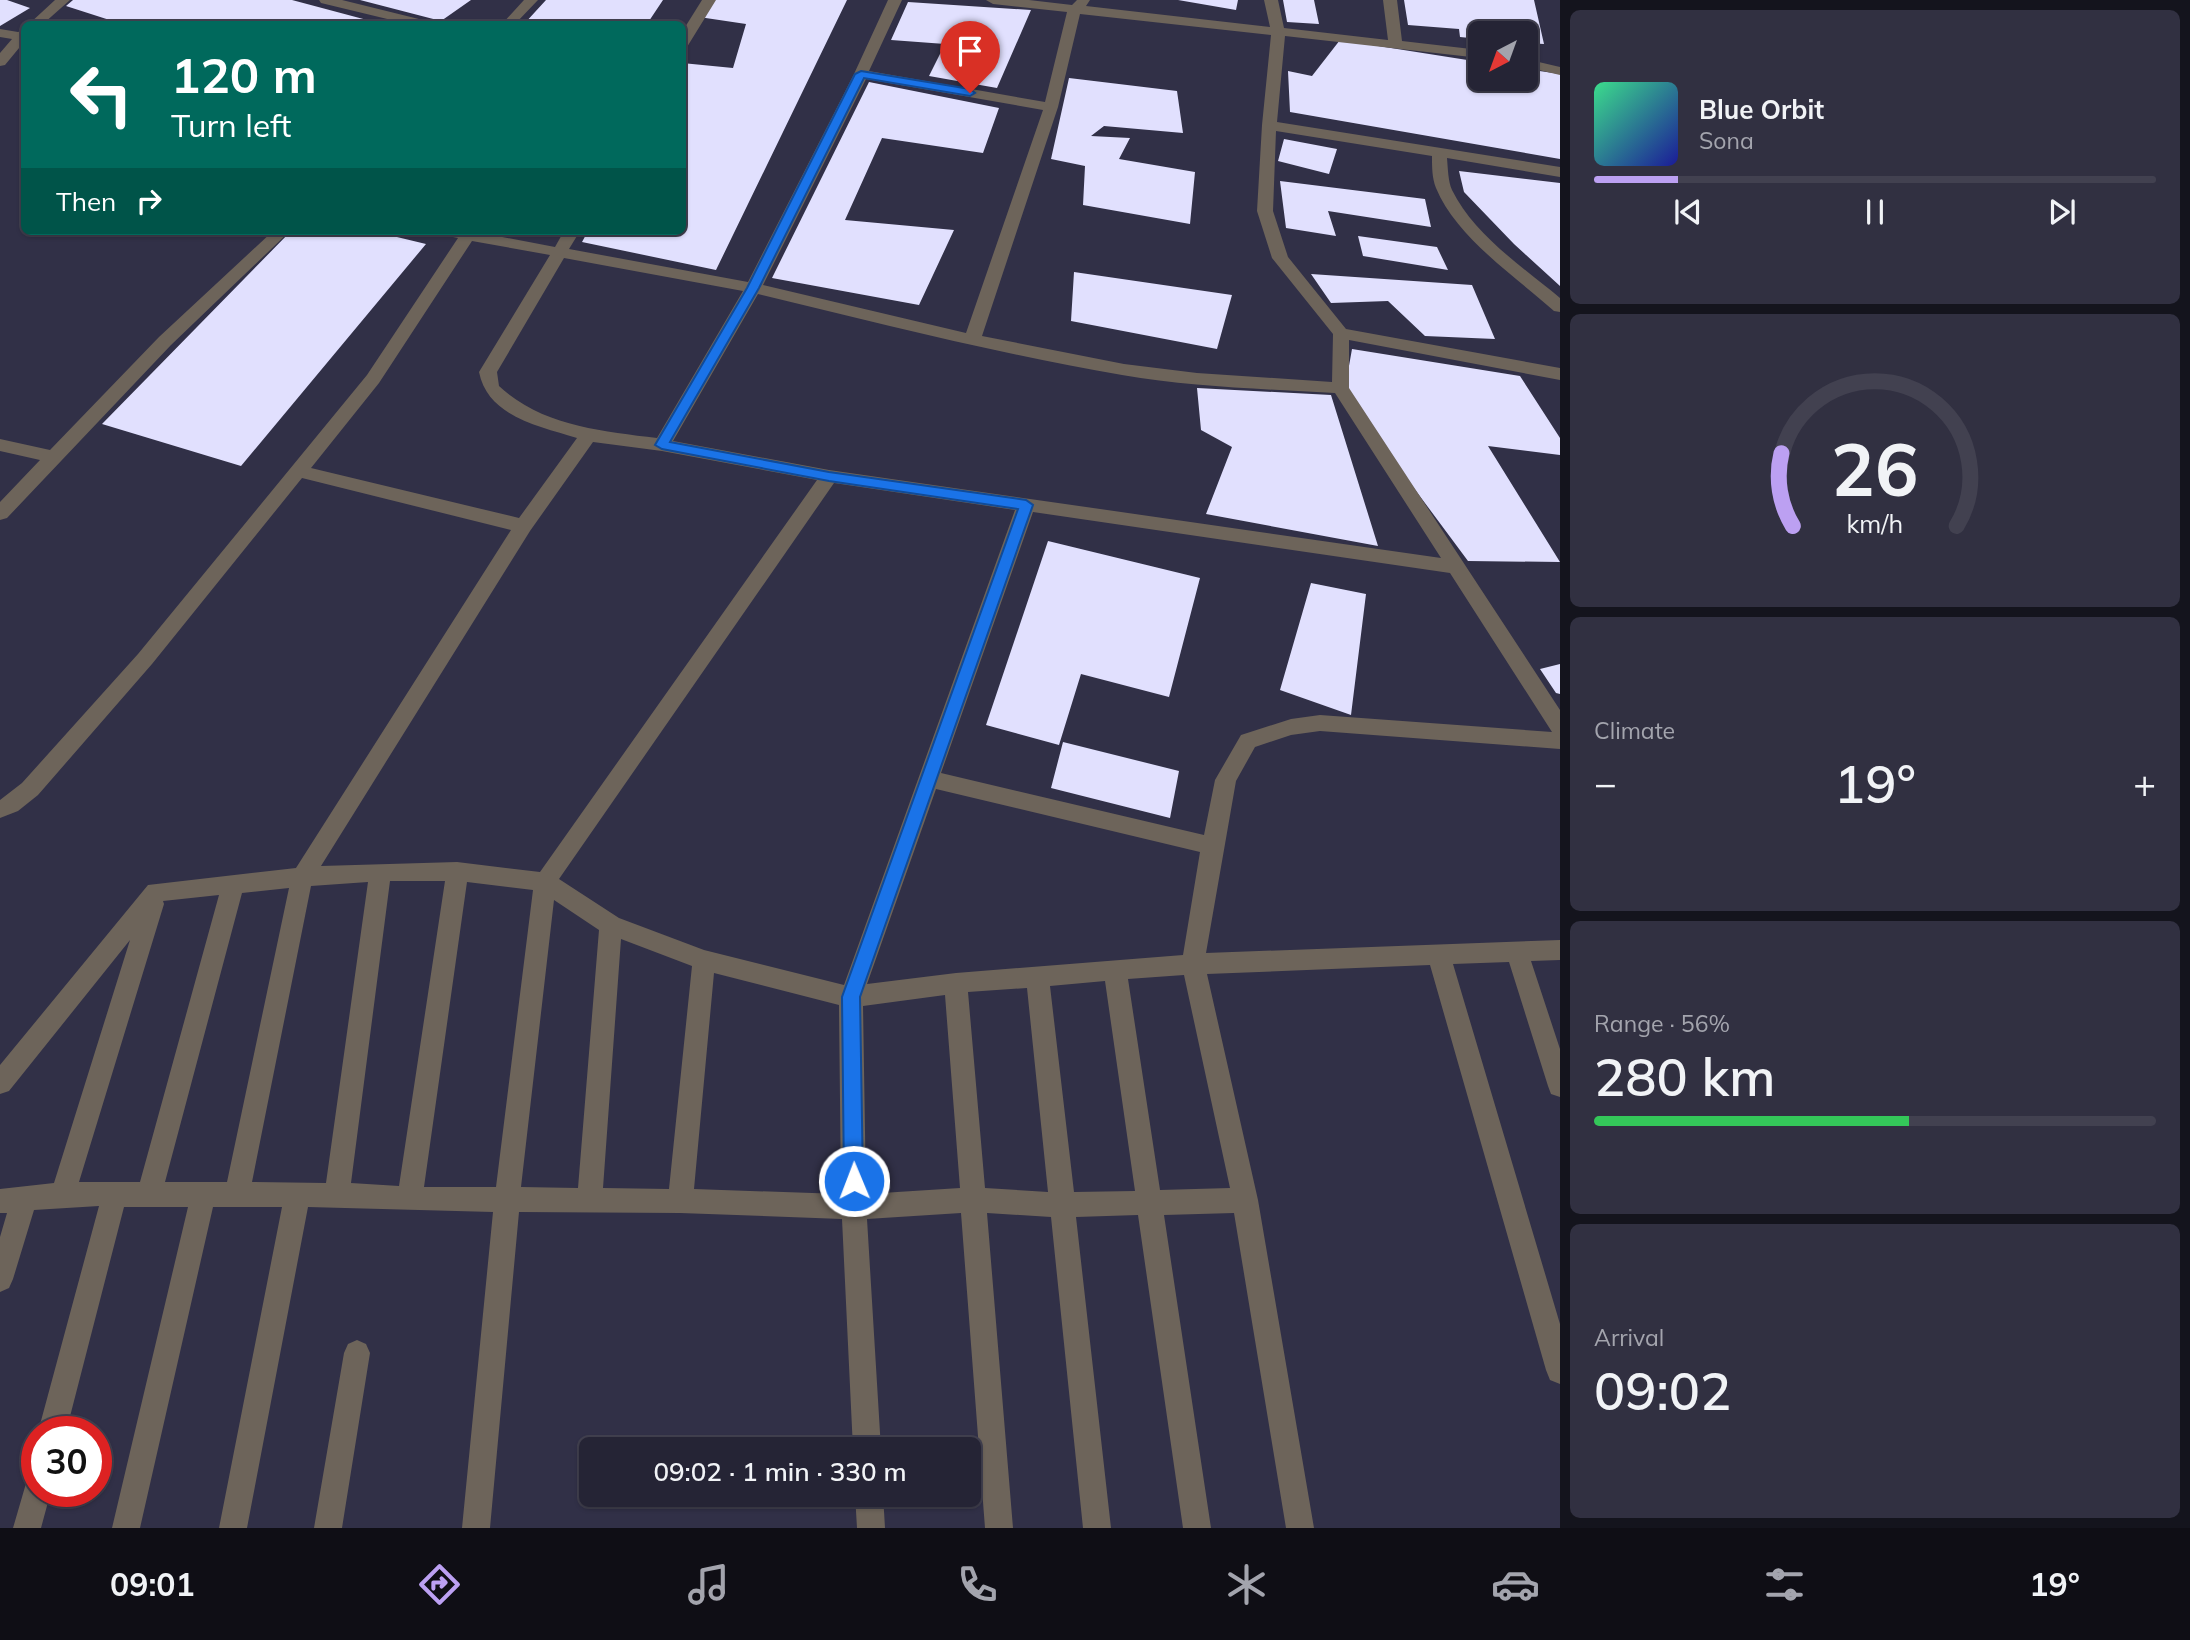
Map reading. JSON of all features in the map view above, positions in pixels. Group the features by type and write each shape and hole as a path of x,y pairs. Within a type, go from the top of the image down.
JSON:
{"street":[{"path":"38,21 63,0"},
{"path":"326,0 410,21"},
{"path":"511,21 531,0"},
{"path":"686,37 709,0"},
{"path":"662,445 753,288 861,74 895,0"},
{"path":"993,0 1080,5 1278,33 1468,53"},
{"path":"1271,0 1278,33 1269,124 1265,211 1280,258 1341,333 1340,388 1560,727"},
{"path":"1390,0 1396,46"},
{"path":"972,340 1051,107 1080,5"},
{"path":"0,33 21,36"},
{"path":"0,62 21,38"},
{"path":"1538,66 1560,71"},
{"path":"861,74 1051,107"},
{"path":"1269,124 1560,172"},
{"path":"1438,154 1444,190 1461,214 1482,237 1560,307"},
{"path":"0,513 164,341 278,235"},
{"path":"0,809 10,805 39,779 145,659 299,471 373,379 468,235 753,288 972,340 1136,371 1197,379 1340,388"},
{"path":"570,235 488,372 491,388 527,416 588,435 662,445 829,476 1454,567"},
{"path":"1341,333 1560,374"},
{"path":"237,1195 302,877 523,526 588,435"},
{"path":"0,445 54,457"},
{"path":"299,471 523,526"},
{"path":"476,1528 507,1200 544,882 829,476"},
{"path":"866,1437 854,1207 851,997 1026,505"},
{"path":"1300,1528 1245,1200 1193,964 1212,846 1226,780 1248,741 1291,727 1320,723 1560,741"},
{"path":"929,779 1212,846"},
{"path":"410,1199 457,871"},
{"path":"0,1083 156,892 302,877 457,871 544,882 611,925 704,960 851,997 956,983 1193,964 1560,950"},
{"path":"337,1195 380,872"},
{"path":"149,1195 233,884"},
{"path":"62,1194 156,892"},
{"path":"589,1202 611,925"},
{"path":"1517,952 1560,1086"},
{"path":"1439,955 1560,1370"},
{"path":"680,1202 704,960"},
{"path":"1115,972 1197,1528"},
{"path":"1038,978 1097,1528"},
{"path":"956,983 999,1528"},
{"path":"0,1279 12,1200 62,1194 114,1197 337,1195 410,1199 854,1207 974,1200 1062,1205 1245,1200"},
{"path":"126,1528 203,1195"},
{"path":"233,1528 297,1196"},
{"path":"56,1416 114,1197"},
{"path":"328,1528 357,1353"},
{"path":"27,1528 33,1507"},
{"path":"870,1507 871,1528"}],"building":[{"path":"0,0 7,0 30,8 0,26"},
{"path":"73,0 292,0 371,21 113,21 66,6"},
{"path":"360,0 471,0 441,21"},
{"path":"546,0 663,0 649,21 527,21"},
{"path":"709,0 847,0 716,270 582,242 586,235 686,235 686,63 733,68 746,24 699,17"},
{"path":"1178,0 1238,0 1236,10"},
{"path":"1283,0 1314,0 1319,24 1287,22"},
{"path":"1404,0 1534,0 1544,44 1538,44 1538,21 1468,21 1468,38 1460,37 1459,29 1408,25"},
{"path":"908,2 1031,10 997,88 929,76 945,44 891,40"},
{"path":"1340,40 1468,60 1468,91 1538,91 1538,71 1560,74 1560,159 1290,112 1288,71 1312,76"},
{"path":"1069,78 1177,91 1183,133 1104,126 1091,136 1130,138 1119,159 1195,172 1190,224 1083,205 1085,166 1051,159"},
{"path":"869,82 999,108 983,153 882,138 845,220 954,230 919,305 772,278"},
{"path":"1284,139 1337,149 1329,174 1278,161"},
{"path":"1459,171 1560,183 1560,286 1514,244 1464,192"},
{"path":"1280,181 1425,199 1431,227 1328,211 1336,236 1286,228"},
{"path":"287,235 389,235 426,244 241,466 102,424"},
{"path":"1358,236 1437,247 1448,270 1363,256"},
{"path":"1074,272 1232,295 1217,349 1071,321"},
{"path":"1311,274 1472,285 1495,339 1425,336 1388,301 1331,303"},
{"path":"1352,349 1520,376 1560,438 1560,455 1488,446 1560,562 1468,561 1344,394"},
{"path":"1197,388 1331,395 1378,546 1206,514 1232,447 1201,430"},
{"path":"1048,541 1200,578 1169,697 1081,674 1059,745 986,725"},
{"path":"1311,583 1366,594 1351,715 1280,690"},
{"path":"1560,664 1560,694 1556,693 1540,669"},
{"path":"1063,742 1179,771 1170,818 1051,788"}],"route":[{"path":"854,1181 851,997 1026,505 829,476 662,445 753,288 861,74 970,93"}]}
